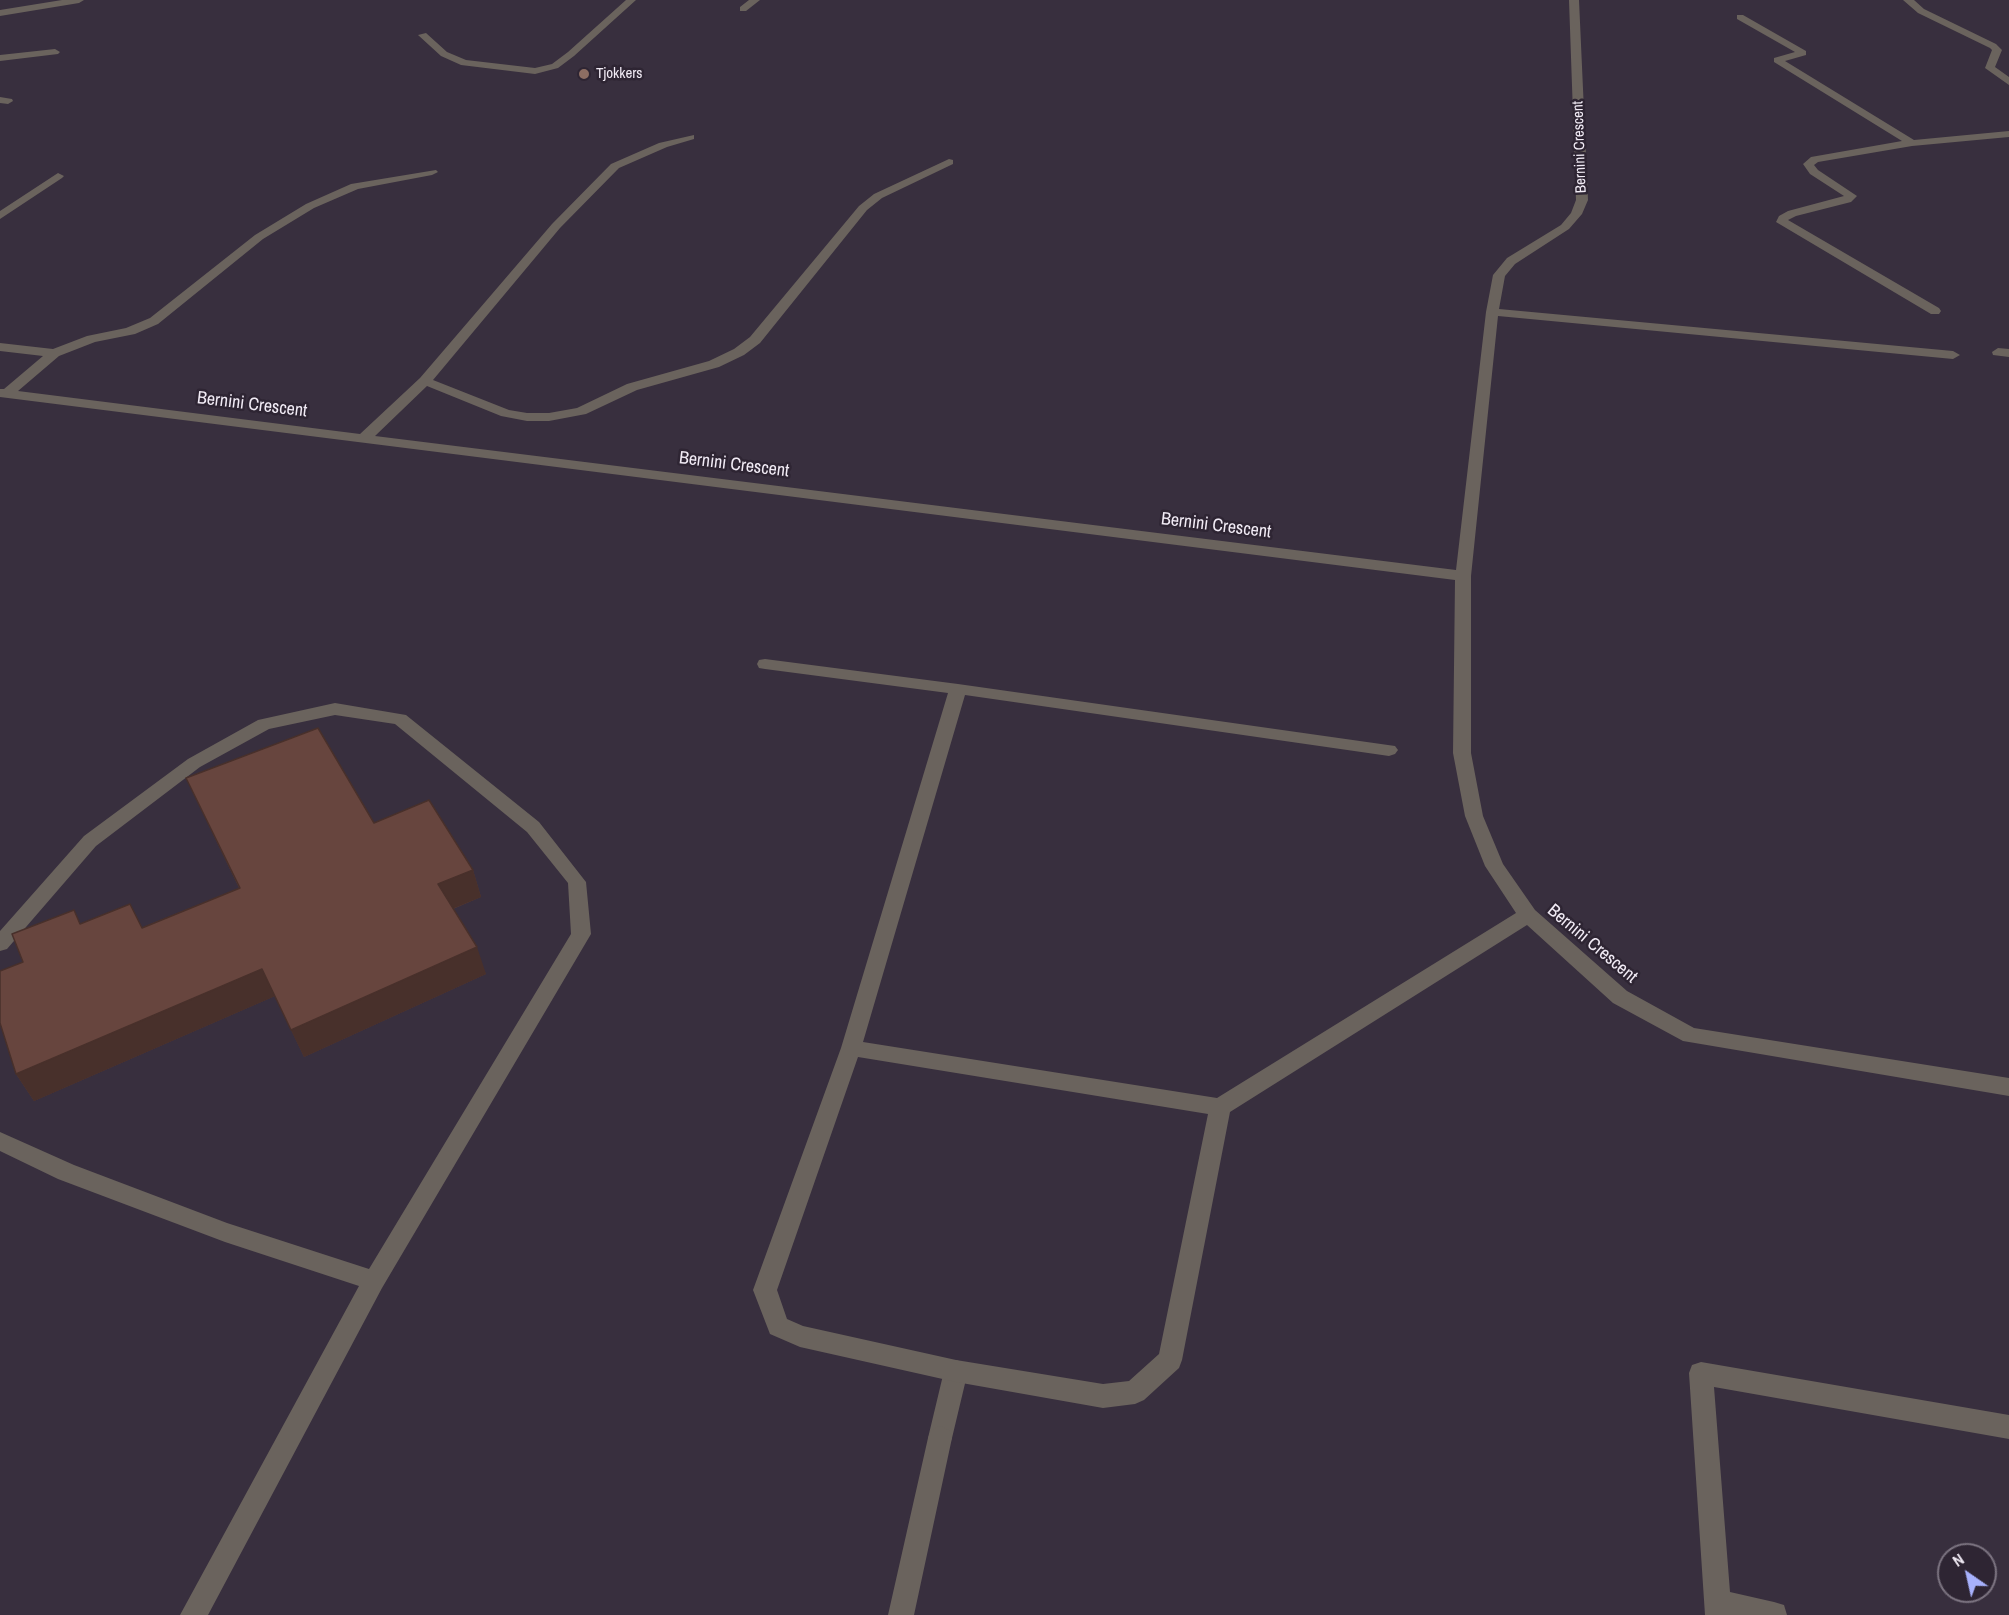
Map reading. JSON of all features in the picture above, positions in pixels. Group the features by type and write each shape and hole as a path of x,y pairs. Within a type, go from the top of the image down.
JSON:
{"street":[{"path":"0,13 80,0"},
{"path":"423,35 444,54 464,63 535,71 555,66 631,0"},
{"path":"743,9 755,0"},
{"name":"Bernini Crescent","path":"1574,0 1582,200 1576,214 1565,227 1511,261 1499,275 1492,312 1463,576 1462,753 1474,816 1494,866 1528,915 1620,997 1690,1035 2009,1087"},
{"path":"1908,0 1921,11 1993,46 1997,50 1990,68 2009,82"},
{"path":"1740,17 1803,52 1777,60 1912,143"},
{"path":"0,58 55,52"},
{"path":"1935,311 1782,222 1783,218 1792,213 1847,200 1851,196 1814,172 1808,164 1815,159 1912,143 2009,134"},
{"path":"363,439 425,381 556,226 615,165 690,137"},
{"path":"425,381 506,412 527,417 549,417 580,411 632,387 714,364 739,352 755,340 862,208 878,196 949,162"},
{"path":"3,394 54,352 92,339 130,331 154,321 259,237 310,206 355,186 432,172"},
{"path":"0,216 58,176"},
{"path":"1492,312 1953,355"},
{"path":"0,347 54,352"},
{"name":"Bernini Crescent","path":"3,394 1463,576"},
{"path":"765,664 1389,750"},
{"path":"958,689 851,1048 765,1290 778,1326 800,1336 956,1371 1103,1396 1135,1392 1170,1360 1220,1107"},
{"path":"0,945 90,841 194,763 264,724 335,709 400,719 533,827 577,882 581,934 374,1281 193,1615"},
{"path":"851,1048 1220,1107 1528,915"},
{"path":"0,1142 66,1172 225,1232 374,1281"},
{"path":"901,1615 956,1371"},
{"path":"1774,1615 1718,1609 1701,1373 2009,1427"}],"building":[{"path":"318,728 374,823 429,800 473,870 438,884 477,947 291,1030 262,969 16,1074 0,1023 0,971 23,962 12,934 74,910 80,924 130,904 142,928 240,888 186,778"}],"place":[{"name":"Tjokkers","path":"584,74"}]}
